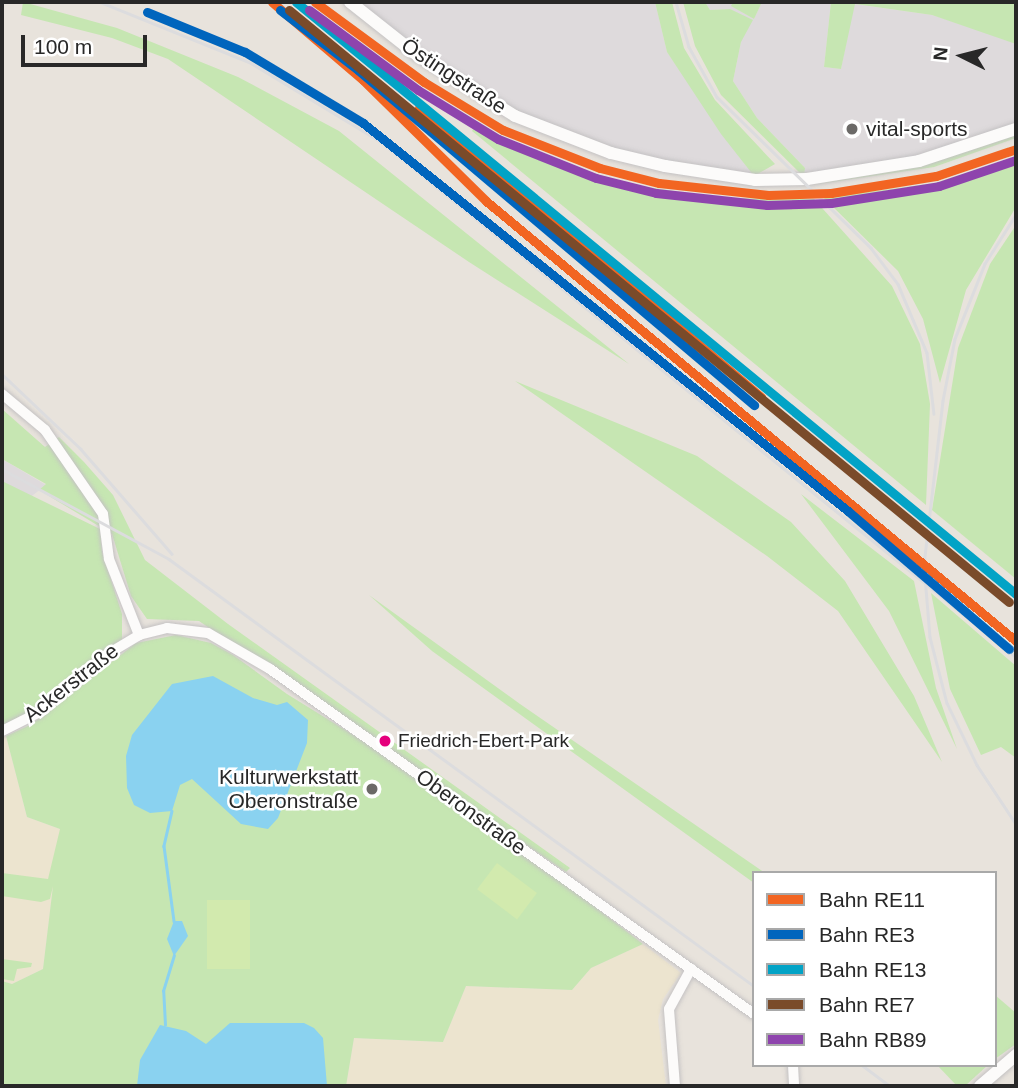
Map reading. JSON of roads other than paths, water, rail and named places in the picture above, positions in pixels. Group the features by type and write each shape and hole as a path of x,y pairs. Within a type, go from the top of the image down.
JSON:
{"street":[{"name":"Östingstraße","path":"350,2 417,55 515,116 597,149 665,166 755,180 807,179 919,161 1016,129"},
{"path":"2,394 45,430 103,514 109,559 139,635"},
{"name":"Oberonstraße","path":"139,635 167,628 194,630 239,648 752,1013"},
{"name":"Ackerstraße","path":"2,731 38,713 106,655 139,635"},
{"path":"675,1086 669,1009 691,969"},
{"path":"980,1086 1016,1055"},
{"path":"793,1067 794,1086"}],"water":[{"path":"213,676 253,698 277,705 287,702 308,720 307,743 278,818 268,829 241,824 192,779 180,785 172,811 150,813 134,805 127,788 126,756 132,735 172,684"},
{"path":"174,921 182,921 188,936 174,956 167,939"},
{"path":"230,1023 304,1023 314,1028 323,1038 327,1086 137,1086 140,1060 160,1025 186,1031 206,1044"}],"waterway":[{"path":"172,811 164,846 174,921"},
{"path":"165,1025 163,991 174,956"}],"railway":[{"path":"100,2 251,63 380,141 1016,657"},
{"path":"676,2 689,47 717,97 871,248 898,284 927,353 934,414"},
{"path":"1016,215 985,264 955,339 943,401 924,564 930,637 947,703 977,765 1016,824"},
{"path":"2,374 80,448 172,554"},
{"path":"2,469 169,559 752,985"},
{"path":"865,1067 890,1086"}],"rail line":[{"name":"RE11","path":"272,2 363,80 486,201 1016,641"},
{"name":"RE13","path":"296,2 1016,594"},
{"name":"RE11","path":"315,2 424,82 503,130 600,168 659,183 768,195 831,193 936,176 1016,149"},
{"name":"RE3","path":"280,10 358,70 754,405"},
{"name":"RE7","path":"289,10 1009,602"},
{"name":"RB89","path":"309,10 418,90 498,139 596,178 656,193 767,205 831,203 939,186 1016,160"},
{"name":"RE3","path":"147,12 245,52 363,123 848,511 1009,649"},
{"name":"RE11","path":"419,108 761,397"}],"place":[{"name":"vital-sports","path":"852,129"},
{"name":"Friedrich-Ebert-Park","path":"385,741"},
{"name":"Kulturwerkstatt Oberonstraße","path":"372,789"}]}
